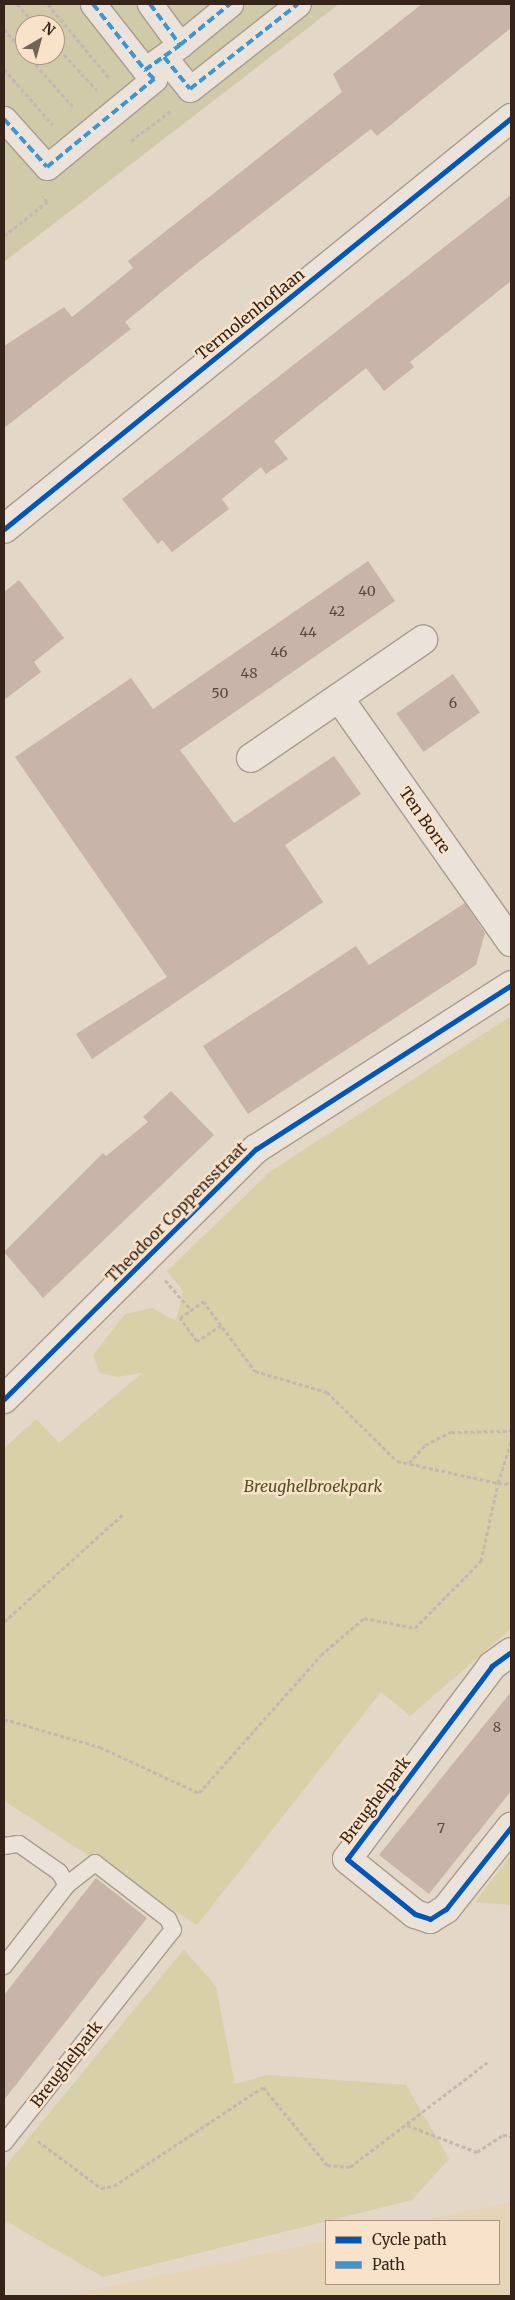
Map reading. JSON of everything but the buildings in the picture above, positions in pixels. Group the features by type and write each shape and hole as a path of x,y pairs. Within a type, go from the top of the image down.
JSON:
{"street":[{"path":"92,4 163,57 190,89 298,4"},
{"path":"150,4 163,57"},
{"path":"4,119 47,166 154,79 163,57 230,4"},
{"name":"Termolenhoflaan","path":"4,529 511,118"},
{"path":"251,758 423,640"},
{"name":"Ten Borre","path":"339,698 511,942"},
{"name":"Theodoor Coppensstraat","path":"4,1398 256,1150 511,984"},
{"name":"Breughelpark","path":"511,1652 492,1666 347,1859 415,1914 430,1919 446,1909 511,1827"}],"lane":[{"path":"4,1846 19,1844 59,1872 67,1885"},
{"name":"Breughelpark","path":"4,1966 67,1885 95,1863 168,1919 173,1930 4,2144"}],"path":[{"path":"17,4 27,15"},
{"path":"48,4 114,85"},
{"path":"4,29 15,42"},
{"path":"65,56 116,110"},
{"path":"36,65 93,129"},
{"path":"4,70 72,146"},
{"path":"131,141 188,97 190,89"},
{"path":"4,236 47,202 31,182 47,166"},
{"path":"147,1259 191,1310"},
{"path":"221,1325 198,1341 180,1318 203,1301 221,1325 255,1371 327,1392 396,1460 498,1483 511,1484"},
{"path":"409,1463 424,1445 451,1432 511,1431"},
{"path":"4,1719 100,1747 199,1793 321,1655 364,1618 415,1628 481,1561 498,1483 511,1442"},
{"path":"4,1622 124,1513"},
{"path":"18,2126 101,2188 114,2186 263,2087 327,2165 350,2167 488,2062"},
{"path":"406,2125 477,2152 503,2135 511,2136"}],"shaded area":[{"path":"4,4 339,4 4,262"},
{"path":"511,2202 511,2296 64,2296 325,2241 325,2285 500,2285 500,2220 425,2220"}],"green space":[{"name":"Breughelbroekpark","path":"511,1016 511,1629 410,1716 381,1692 197,1925 4,1801 4,1448 36,1419 59,1443 142,1373 117,1377 100,1373 93,1355 125,1314 152,1308 176,1321 183,1291 167,1271 271,1171"},
{"path":"511,1855 511,1905 475,1902"},
{"path":"184,1949 216,1987 235,2084 267,2075 406,2085 449,2159 412,2200 332,2220 325,2220 325,2222 103,2277 4,2220 4,2168"}],"marked path":[{"path":"93,4 145,70 180,45"},
{"path":"150,4 180,45 230,4"},
{"path":"164,57 190,89 298,4"},
{"path":"4,119 47,167 154,79 145,70"}],"cycle path":[{"path":"4,529 511,118"},
{"path":"4,1399 256,1149 511,985"},
{"path":"511,1652 492,1666 347,1859 415,1914 430,1919 446,1909 511,1827"}]}
